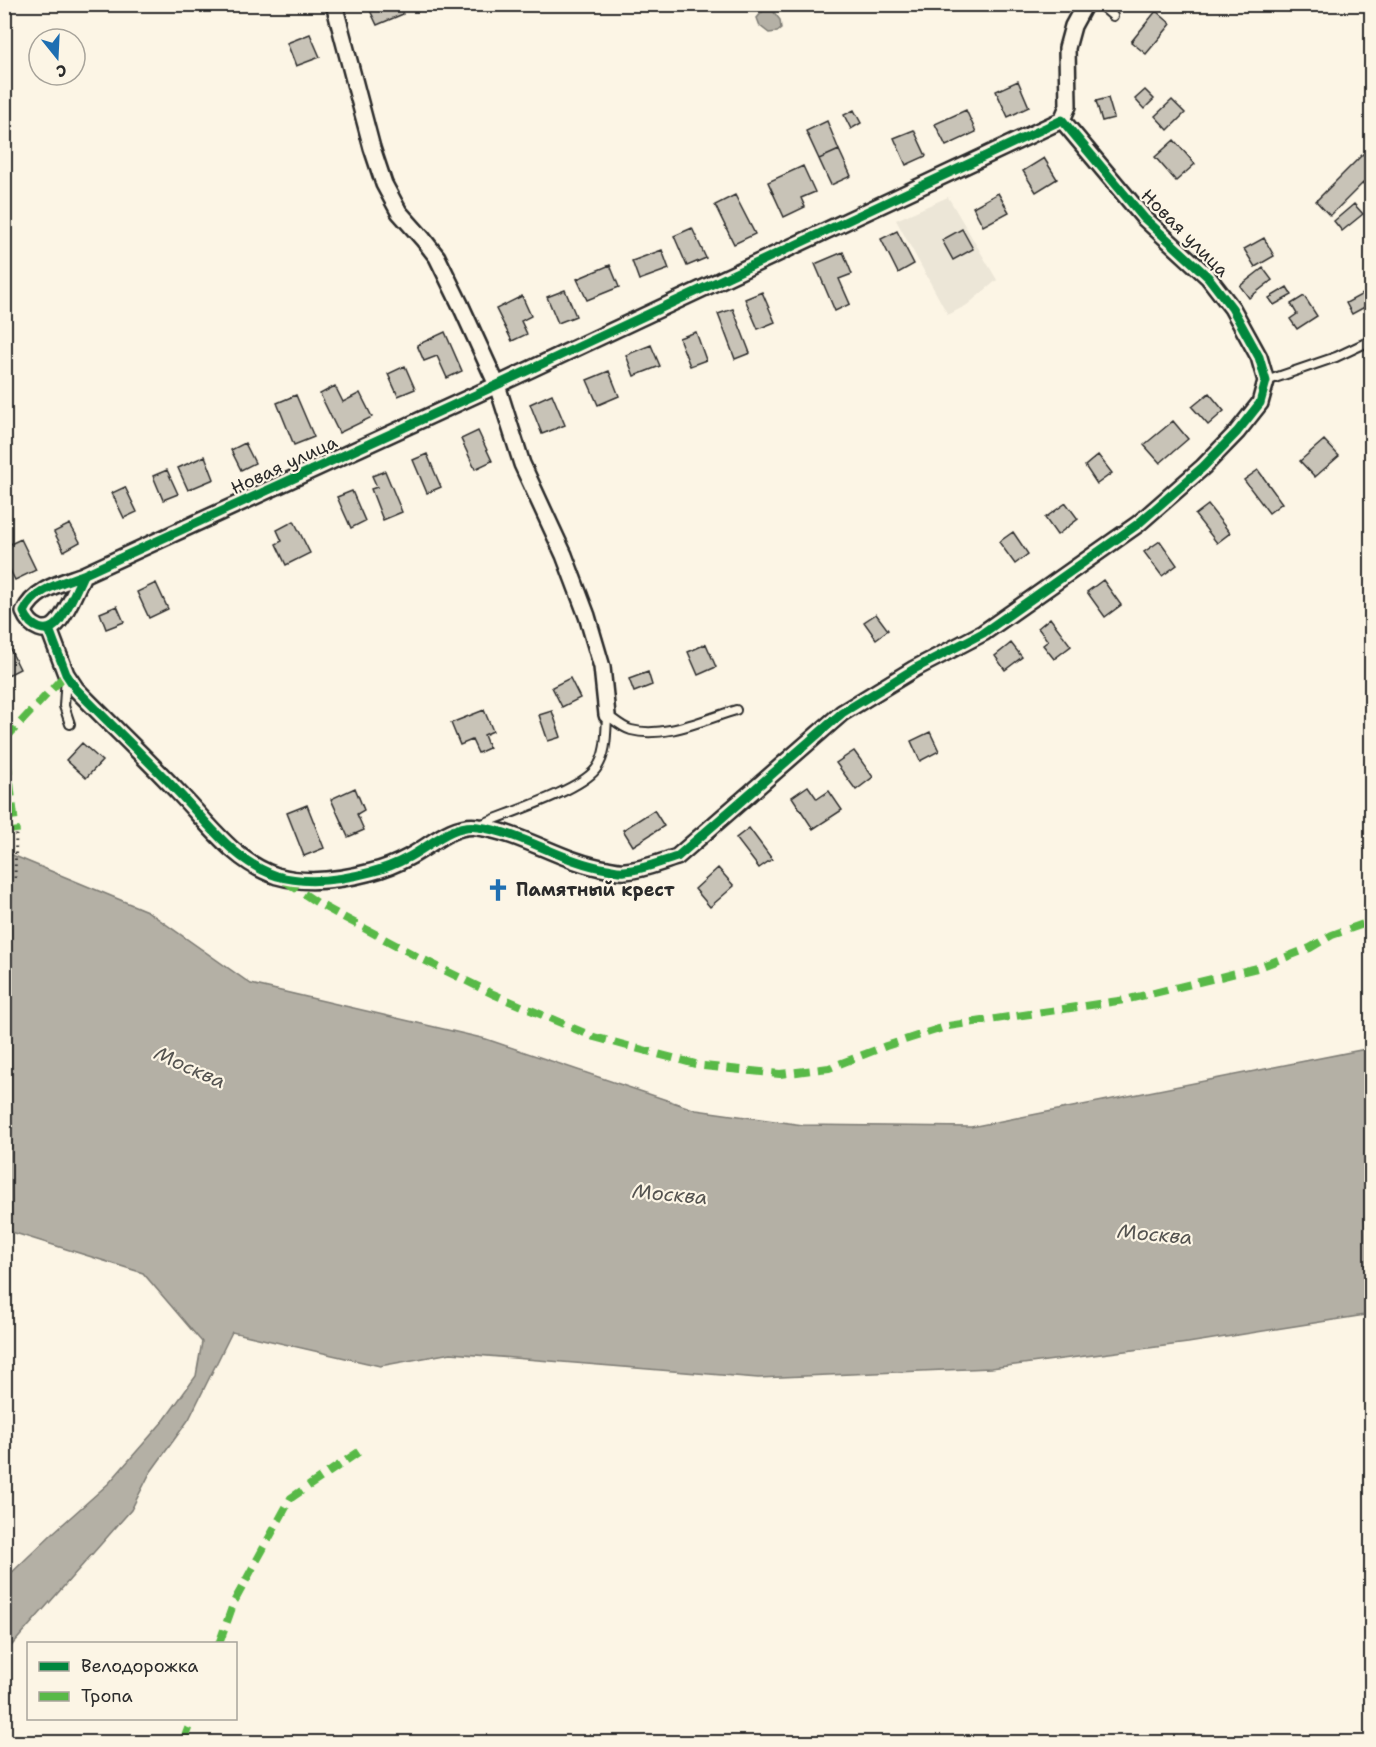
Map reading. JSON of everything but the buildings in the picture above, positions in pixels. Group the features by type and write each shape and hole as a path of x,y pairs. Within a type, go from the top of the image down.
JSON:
{"street":[{"path":"334,4 384,184 399,212 437,257 498,386 522,464 564,555 587,616 602,668 607,716"},
{"path":"1062,120 1068,106 1067,48 1073,26 1085,4"},
{"name":"Новая улица","path":"49,629 39,629 28,622 24,612 29,601 48,589 84,575 498,386 1062,120 1144,218 1178,248 1214,285 1232,308 1259,357 1266,381"},
{"path":"84,575 59,622 49,629 66,674 76,689 226,844 252,865 278,876 302,881 334,880 374,872 408,858 437,839 461,828 476,827 502,833 591,866 624,872 677,857 842,713 914,669 983,633 1138,524 1203,467 1237,432 1260,403 1266,381"}],"lane":[{"path":"1100,4 1113,16"},
{"path":"1266,381 1336,357 1371,340"},
{"path":"66,674 64,706 70,724"},
{"path":"476,827 581,783 597,768 605,746 607,716 629,730 647,733 673,729 736,710"}],"path":[{"path":"15,878 16,832"}],"shaded area":[{"path":"948,197 997,280 967,305 948,315 896,220"}],"water":[{"path":"763,11 773,11 780,20 781,29 769,33 760,26 757,18"},
{"name":"Москва","path":"5,852 147,911 251,984 486,1039 696,1110 803,1125 971,1127 1371,1048 1371,1314 1188,1343 991,1368 758,1378 451,1353 380,1366 232,1332 189,1419 150,1473 131,1510 5,1653 5,1579 109,1483 165,1419 196,1376 202,1342 143,1273 5,1230"}],"marked path":[{"path":"5,739 66,674"},
{"path":"8,736 7,758 16,833"},
{"path":"285,881 319,904 418,957 493,994 594,1037 703,1066 780,1074 829,1068 948,1026 1125,1000 1257,968 1310,948 1332,935 1372,921"},
{"path":"220,1642 234,1602 291,1498 360,1451"},
{"path":"183,1742 191,1720"}],"cycle path":[{"path":"49,629 66,674 76,689 223,840 262,870 289,879 312,881 348,877 385,868 405,859 442,836 460,828 469,827 495,830 511,835 590,865 620,871 638,869 677,857 842,713 914,669 983,633 1138,524 1203,467 1237,432 1260,403 1266,381 1259,357 1232,308 1208,277 1144,218 1062,120 497,385 83,575 49,588 34,598 24,612 30,622 44,629 54,626 66,610 83,575"}],"place":[{"name":"Памятный крест","path":"498,890"}]}
